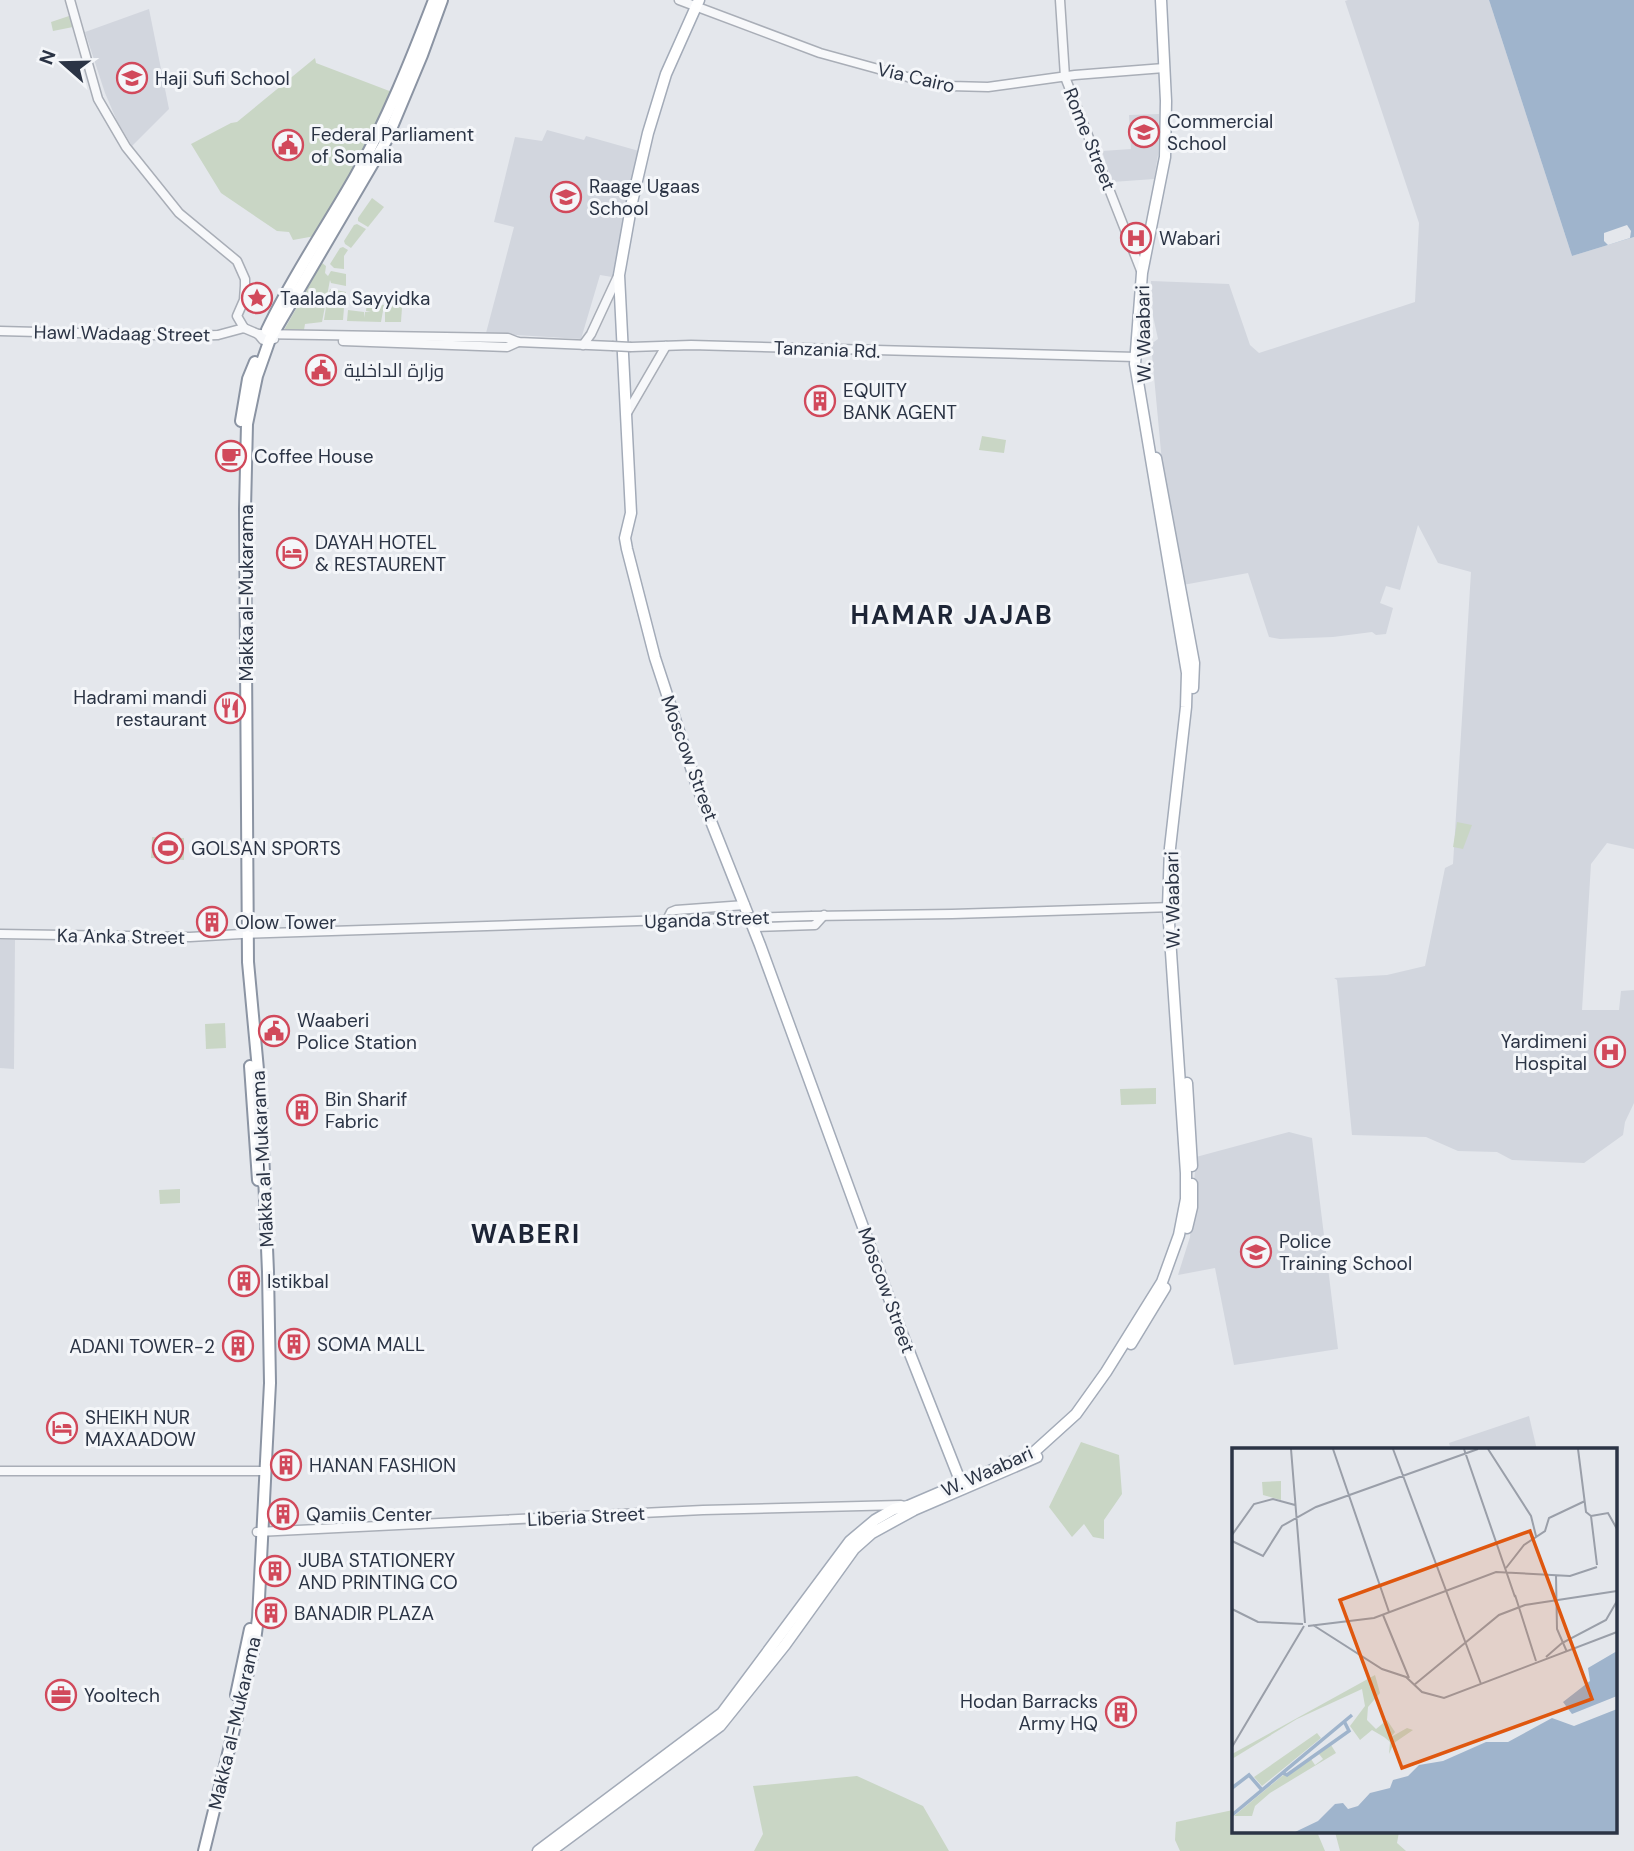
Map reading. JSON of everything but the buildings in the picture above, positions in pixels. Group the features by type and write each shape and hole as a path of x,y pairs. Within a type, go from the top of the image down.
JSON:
{"highway":[{"path":"396,107 434,0"},
{"path":"396,107 442,0"},
{"name":"Makka al-Mukarama","path":"204,1851 254,1648 262,1471 262,1198 244,933 244,731 239,482 241,420 248,379 266,336 314,254 376,161 396,107"},
{"name":"Makka al-Mukarama","path":"197,1851 247,1645 260,1531"}],"main road":[{"path":"1142,273 1165,157 1167,101 1161,0"},
{"name":"Moscow Street","path":"698,3 666,74 648,133 619,275 631,513 625,538 626,549 655,658 682,743 754,927 901,1331 961,1483"},
{"name":"W. Waabari","path":"551,1851 720,1726 785,1645 854,1549 872,1533 911,1508 1034,1451 1076,1414 1106,1372 1154,1294 1173,1254 1184,1208 1186,1173 1170,848 1186,707 1187,673 1142,418 1136,357 1142,273"},
{"name":"W. Waabari","path":"538,1851 722,1713 850,1541 884,1514 911,1508 1025,1464 1046,1451 1100,1391 1170,1279 1185,1235 1192,1199 1189,1103 1171,908 1174,852 1189,742 1194,663 1142,380 1142,273"}],"street":[{"path":"70,0 98,99 125,147 179,213 237,261 245,279 244,300 237,316 244,328"},
{"name":"Via Cairo","path":"679,0 698,3 820,52 922,82 978,88 1164,68"},
{"name":"Rome Street","path":"1060,0 1065,77 1142,273"},
{"path":"583,345 619,275"},
{"name":"Hawl Wadaag Street","path":"0,331 191,336 218,335 244,328"},
{"name":"Tanzania Rd.","path":"244,328 266,336 434,340 507,346 518,342 631,347 1136,357"},
{"path":"626,414 666,346"},
{"path":"667,920 671,912 676,910 744,905"},
{"name":"Uganda Street","path":"244,933 824,915 1171,908"},
{"path":"754,927 815,925 824,915"},
{"name":"Ka Anka Street","path":"0,934 190,937 244,933"},
{"path":"0,1471 262,1471"},
{"name":"Liberia Street","path":"260,1531 783,1507 911,1508"}],"shaded area":[{"path":"1489,0 1572,256 1634,237 1634,849 1607,843 1591,864 1582,1010 1619,1010 1621,991 1634,990 1634,1103 1625,1122 1623,1135 1584,1163 1512,1160 1497,1152 1458,1151 1426,1137 1352,1135 1337,980 1334,978 1387,975 1425,966 1445,868 1453,864 1471,572 1438,563 1418,525 1400,590 1386,586 1380,603 1393,608 1386,634 1376,635 1372,632 1333,637 1269,637 1248,573 1183,585 1163,473 1151,344 1158,339 1153,316 1151,281 1229,284 1250,345 1259,353 1415,302 1419,223 1345,1"},
{"path":"149,9 169,109 132,146 105,93 85,32"},
{"name":"Commercial School","path":"1159,114 1158,155 1154,179 1112,182 1102,151 1131,149 1129,115"},
{"path":"547,130 584,140 586,136 639,151 612,277 600,275 581,339 486,333 514,227 494,222 515,137 542,141"},
{"path":"0,940 15,940 14,1069 0,1068"},
{"name":"Police Training School","path":"1289,1132 1312,1138 1338,1349 1234,1365 1215,1268 1178,1275 1190,1237 1196,1157"},
{"path":"1529,1416 1537,1448 1450,1448 1449,1443"}],"green space":[{"path":"69,16 73,27 53,31 51,22"},
{"path":"315,58 316,63 392,92 361,156 315,236 293,240 289,232 277,231 221,193 191,144 237,122"},
{"path":"372,198 384,207 368,227 358,221 358,218"},
{"path":"357,224 366,229 351,248 344,241"},
{"path":"343,247 348,250 344,256 344,269 334,268 330,264"},
{"path":"322,263 326,266 325,273 328,276 331,271 346,274 346,286 331,283 330,280 322,322 305,324 304,330 284,330"},
{"path":"330,289 346,292 344,307 327,306"},
{"path":"367,302 384,305 381,322 347,321 348,310 364,312 364,318 365,312 371,312 366,311"},
{"path":"385,304 402,307 401,322 385,322"},
{"path":"326,307 344,308 343,320 324,320"},
{"path":"982,436 1006,440 1004,453 979,450"},
{"path":"1457,822 1472,825 1463,849 1453,847"},
{"name":"GOLSAN SPORTS","path":"152,837 184,838 184,860 151,858"},
{"path":"225,1023 226,1048 206,1049 205,1024"},
{"path":"1156,1088 1156,1104 1121,1105 1120,1089"},
{"path":"180,1189 180,1203 160,1204 159,1190"},
{"path":"1081,1442 1119,1455 1122,1494 1104,1520 1104,1539 1093,1537 1084,1524 1072,1537 1049,1507"},
{"path":"857,1776 923,1806 949,1851 754,1851 763,1834 753,1786"},
{"path":"1232,1810 1232,1834 1318,1834 1325,1851 1180,1851 1175,1840 1176,1822"},
{"path":"1336,1834 1399,1834 1397,1843 1406,1851 1340,1851"}],"water":[{"path":"1489,0 1634,0 1634,237 1572,256"}],"pier":[{"path":"1627,225 1631,231 1630,238 1608,245 1604,241 1604,233"}],"place":[{"name":"Haji Sufi School","path":"132,78"},
{"name":"Commercial School","path":"1144,132"},
{"name":"Federal Parliament of Somalia","path":"288,145"},
{"name":"Raage Ugaas School","path":"566,197"},
{"name":"Wabari","path":"1136,238"},
{"name":"Taalada Sayyidka","path":"257,298"},
{"name":"وزارة الداخلية","path":"321,370"},
{"name":"EQUITY BANK AGENT","path":"820,401"},
{"name":"Coffee House","path":"231,456"},
{"name":"DAYAH HOTEL & RESTAURENT","path":"292,553"},
{"name":"Hadrami mandi restaurant","path":"230,708"},
{"name":"GOLSAN SPORTS","path":"168,848"},
{"name":"Olow Tower","path":"212,922"},
{"name":"Waaberi Police Station","path":"274,1031"},
{"name":"Yardimeni Hospital","path":"1610,1052"},
{"name":"Bin Sharif Fabric","path":"302,1110"},
{"name":"Police Training School","path":"1256,1252"},
{"name":"Istikbal","path":"244,1281"},
{"name":"SOMA MALL","path":"294,1344"},
{"name":"ADANI TOWER-2","path":"238,1346"},
{"name":"SHEIKH NUR MAXAADOW","path":"62,1428"},
{"name":"HANAN FASHION","path":"286,1465"},
{"name":"Qamiis Center","path":"283,1514"},
{"name":"JUBA STATIONERY AND PRINTING CO","path":"275,1571"},
{"name":"BANADIR PLAZA","path":"271,1613"},
{"name":"Yooltech","path":"61,1695"},
{"name":"Hodan Barracks Army HQ","path":"1121,1712"}],"district":[{"name":"HAMAR JAJAB","path":"952,615"},
{"name":"WABERI","path":"526,1234"}]}
